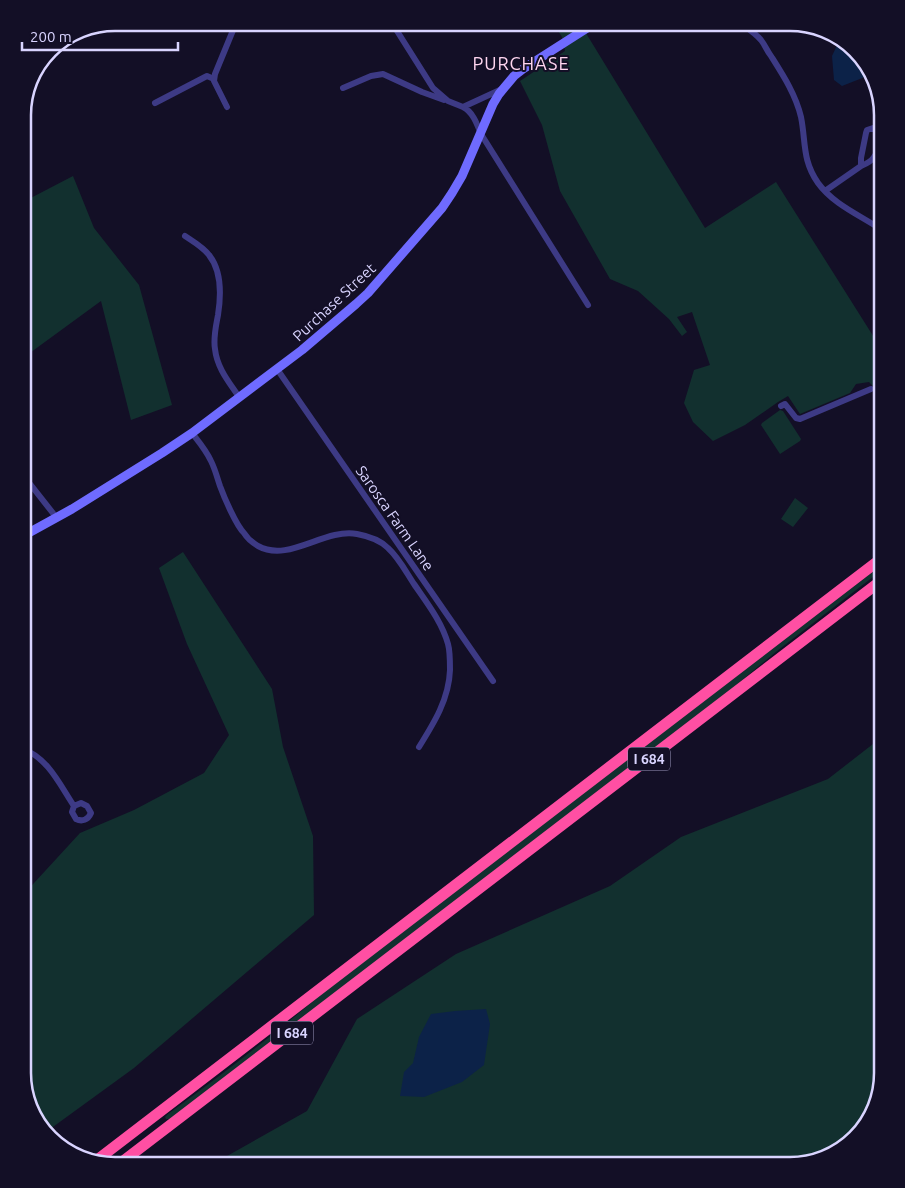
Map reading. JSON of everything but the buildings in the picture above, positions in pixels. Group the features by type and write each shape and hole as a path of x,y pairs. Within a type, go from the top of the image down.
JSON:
{"highway":[{"name":"I 684","path":"102,1155 874,564"},
{"name":"I 684","path":"130,1157 874,586"}],"main road":[{"name":"Purchase Street","path":"31,531 72,509 192,433 302,350 360,300 428,225 452,193 462,176 493,104 503,88 514,76 582,31"}],"street":[{"path":"227,107 214,79 214,74 232,31"},
{"path":"397,31 433,88 448,101"},
{"path":"753,31 762,41 790,88 801,118 806,156 813,175 825,191 840,204 874,225"},
{"path":"343,88 371,76 383,74 422,92 467,109 588,305"},
{"path":"154,103 204,77 207,76 214,79"},
{"path":"463,107 503,88"},
{"path":"861,166 866,132 874,128"},
{"path":"825,191 861,166 867,164 874,156"},
{"path":"185,236 202,248 210,257 215,268 220,300 214,337 215,350 222,372 239,397"},
{"name":"Sarosca Farm Lane","path":"276,369 493,681"},
{"path":"781,406 785,404 796,418 800,419 871,389"},
{"path":"192,433 207,452 220,486 243,532 259,546 268,549 291,549 341,533 356,533 380,541 404,567 443,630 448,646 450,670 448,688 440,710 419,747"},
{"path":"31,485 56,517"},
{"path":"31,752 47,766 74,806"}],"green space":[{"path":"558,31 585,31 705,228 776,182 874,337 874,387 869,382 856,384 850,393 800,414 788,396 745,425 713,441 693,422 684,403 694,370 710,365 692,312 677,317 687,332 682,336 669,319 638,291 610,279 560,191 542,125 520,81 565,51 562,37"},
{"path":"73,176 94,228 139,285 172,405 131,420 101,301 31,352 31,198"},
{"path":"780,410 783,411 801,439 780,454 761,425"},
{"path":"795,498 808,508 793,527 781,519"},
{"path":"183,552 272,689 283,747 313,836 314,915 134,1068 52,1128 45,1119 36,1100 31,1072 31,886 80,833 134,810 204,773 229,735 187,644 159,568"},
{"path":"874,571 874,576 735,686 170,1119 166,1119 165,1117 168,1114 290,1021 329,988"},
{"path":"874,743 874,1072 872,1089 865,1110 853,1128 836,1143 817,1152 790,1157 225,1157 307,1111 357,1019 456,954 610,886 681,837 828,779"}],"water":[{"path":"837,46 853,60 865,77 842,86 834,80 832,56"},
{"path":"486,1009 490,1024 484,1065 462,1082 424,1097 400,1096 404,1072 413,1063 419,1037 431,1014"}],"district":[{"name":"PURCHASE","path":"521,63"}]}
